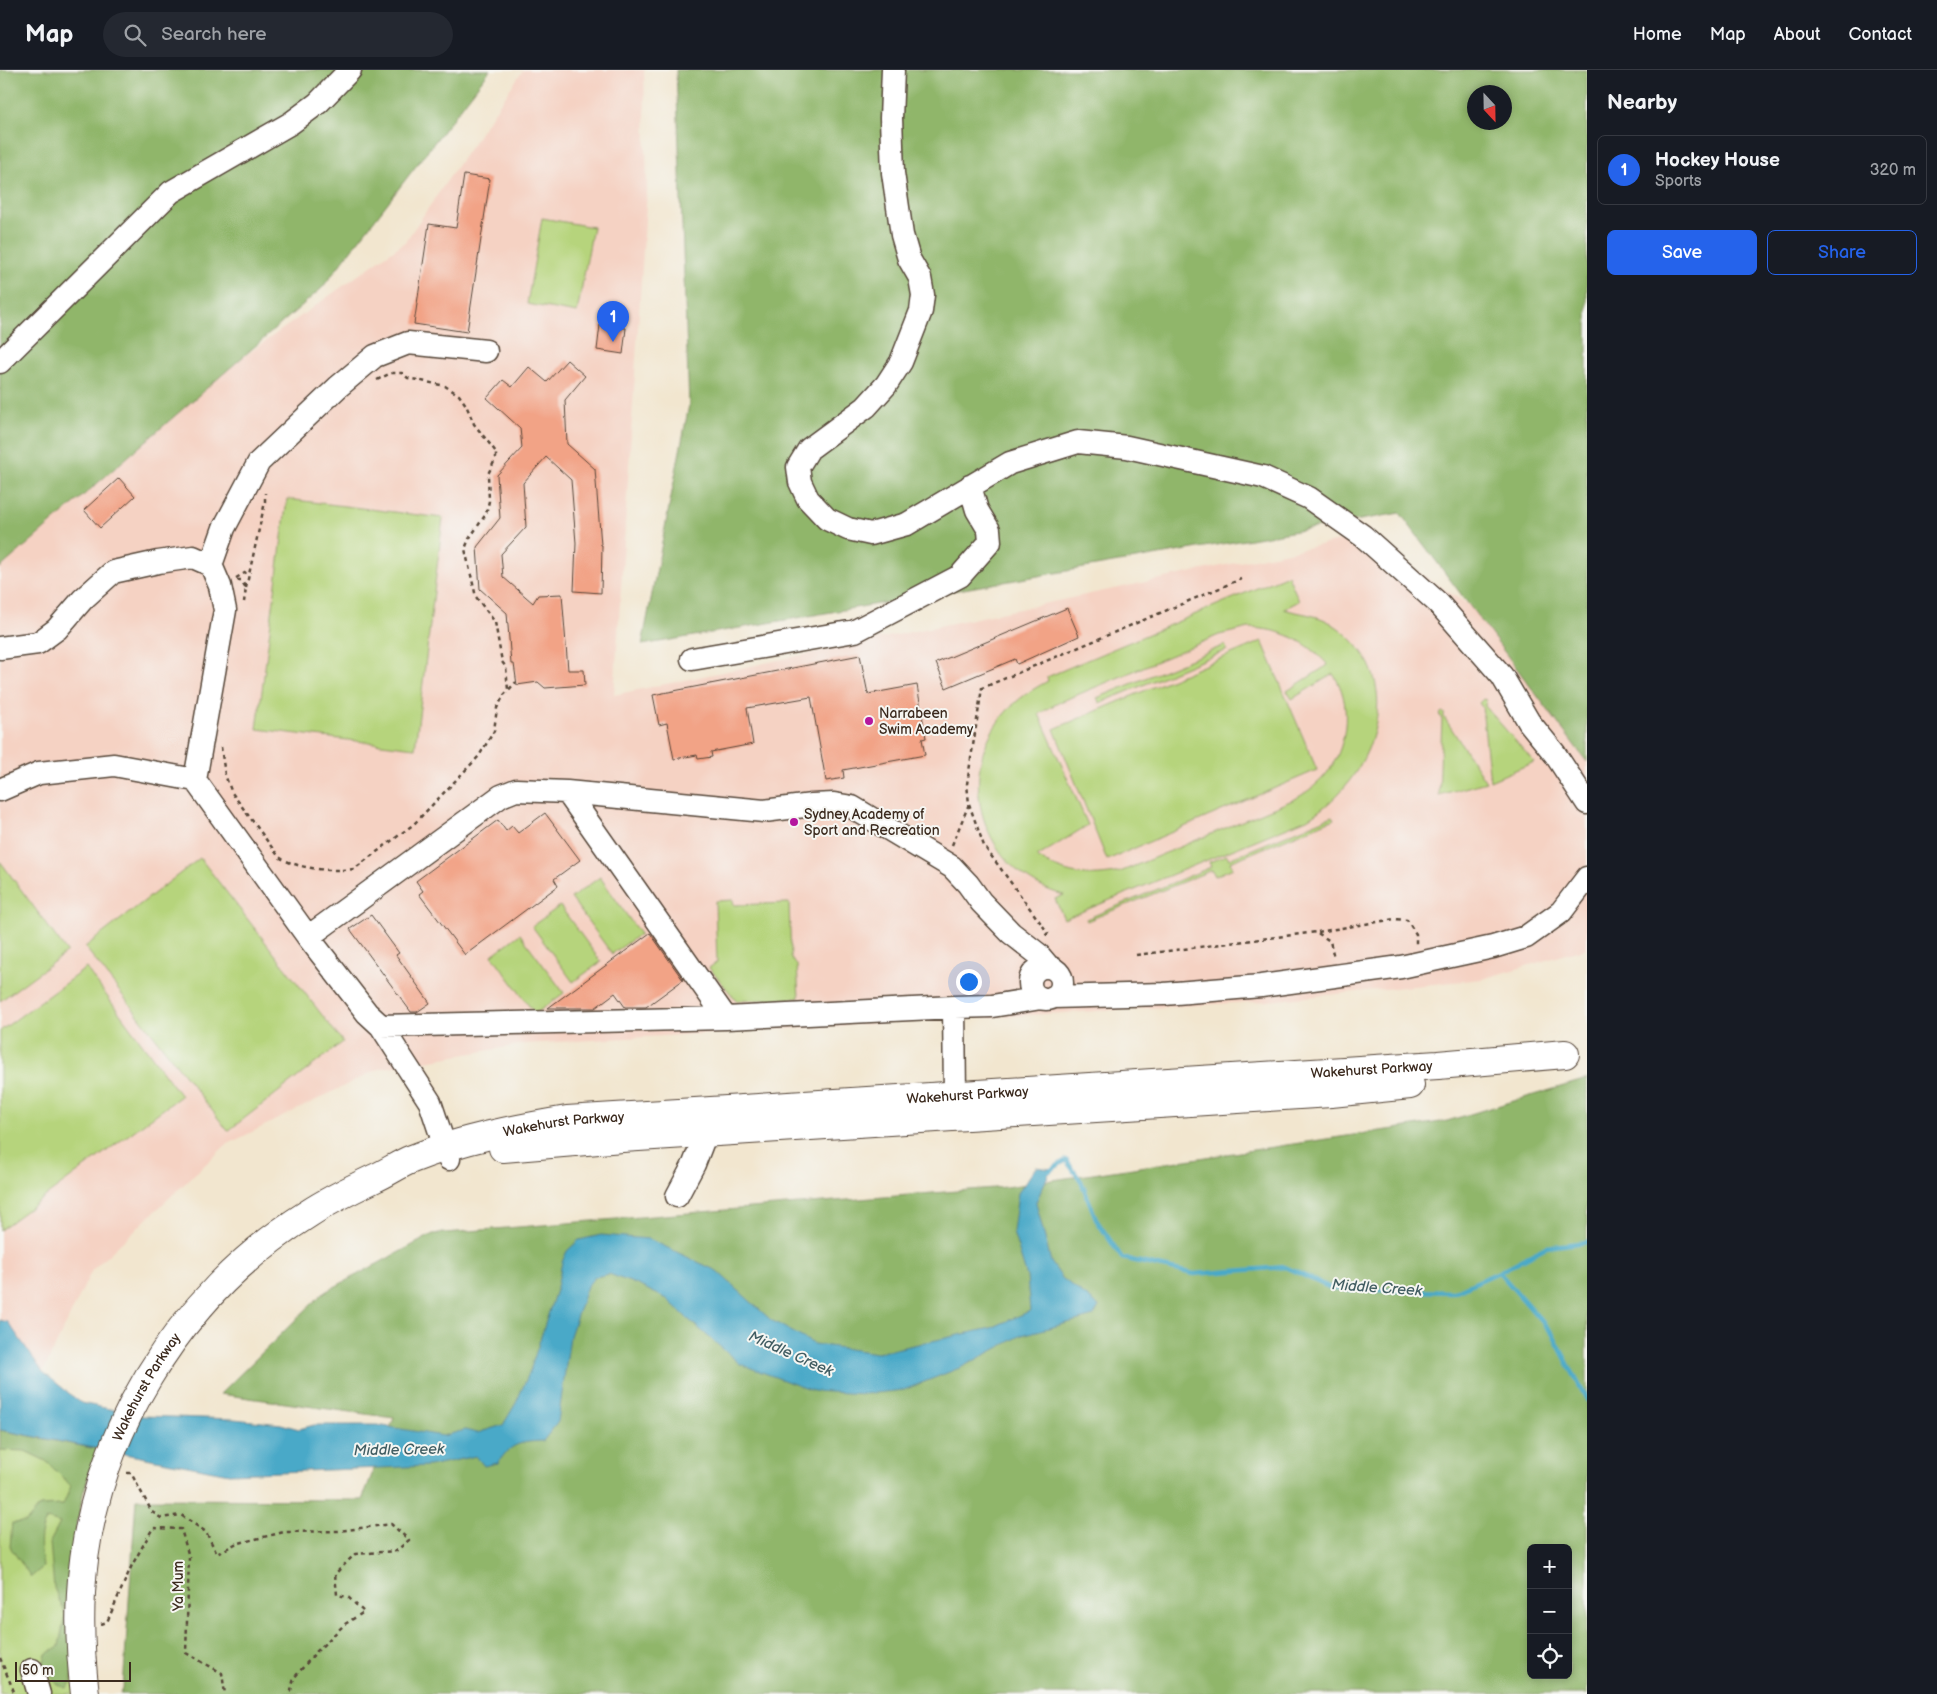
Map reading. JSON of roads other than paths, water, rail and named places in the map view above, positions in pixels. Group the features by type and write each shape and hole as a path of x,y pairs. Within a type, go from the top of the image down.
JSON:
{"main road":[{"name":"Wakehurst Parkway","path":"447,1153 510,1130 567,1120 1438,1065 1576,1051"},
{"name":"Wakehurst Parkway","path":"85,1694 80,1631 81,1592 93,1512 120,1430 141,1390 173,1338 201,1303 235,1270 273,1238 308,1214 347,1191 409,1160 447,1153 529,1145 1331,1093 1447,1081 1526,1065 1576,1051"}],"street":[{"path":"0,362 171,192 291,123 318,103 350,70"},
{"path":"893,70 891,118 893,173 902,235 909,259 920,278 923,295 921,311 902,362 886,385 866,408 809,449 798,467 800,482 808,499 827,519 848,529 871,534 907,524 1010,462 1078,442 1127,447 1263,477 1309,498 1363,536 1438,603 1502,676 1529,722 1555,754 1587,802"},
{"path":"195,780 224,610 220,586 211,565 224,528 259,462 338,387 375,356 408,343 486,352"},
{"path":"692,660 855,630 960,576 990,542 989,530 977,510 970,486"},
{"path":"0,628 9,647 38,643 58,629 83,598 113,572 158,562 193,557 211,565"},
{"path":"0,790 39,773 114,765 195,780 308,937 367,1013 381,1026 430,1102 447,1153"},
{"path":"308,937 501,796 516,790 567,792 764,811 834,804 852,807 952,867 981,902 1031,949 1041,985"},
{"path":"567,792 726,1018"},
{"path":"381,1026 726,1018 992,1006 1041,985 1170,994 1261,986 1401,967 1493,947 1526,937 1561,912 1587,878"},
{"path":"1011,932 1041,985"},
{"path":"954,1007 955,1095"},
{"path":"955,1095 985,1116"},
{"path":"732,1131 775,1120 939,1105 955,1095"},
{"path":"678,1196 694,1164 706,1133"},
{"path":"32,1670 39,1694"}],"water":[{"path":"1036,1167 1051,1169 1036,1202 1051,1262 1062,1278 1099,1306 1094,1316 1022,1335 962,1367 904,1390 865,1394 813,1391 740,1364 667,1299 609,1274 595,1277 587,1286 570,1336 558,1422 543,1441 517,1445 507,1451 498,1463 484,1466 476,1456 429,1466 229,1474 0,1430 0,1320 8,1322 43,1372 81,1403 143,1416 234,1419 281,1424 299,1429 314,1425 377,1425 443,1436 465,1430 477,1433 503,1425 516,1403 530,1371 557,1287 562,1262 567,1251 579,1240 601,1235 649,1239 717,1271 771,1320 814,1344 877,1353 991,1328 1030,1311 1027,1277 1013,1232 1018,1193"}],"waterway":[{"name":"Middle Creek","path":"1048,1172 1066,1160 1081,1181 1097,1221 1122,1258 1194,1274 1285,1267 1333,1289 1454,1292 1499,1272 1546,1247 1587,1242"},
{"path":"1499,1272 1552,1333 1587,1400"}],"place":[{"name":"Hockey House","path":"613,342"},
{"name":"Narrabeen Swim Academy","path":"869,721"},
{"name":"Sydney Academy of Sport and Recreation","path":"794,822"}]}
